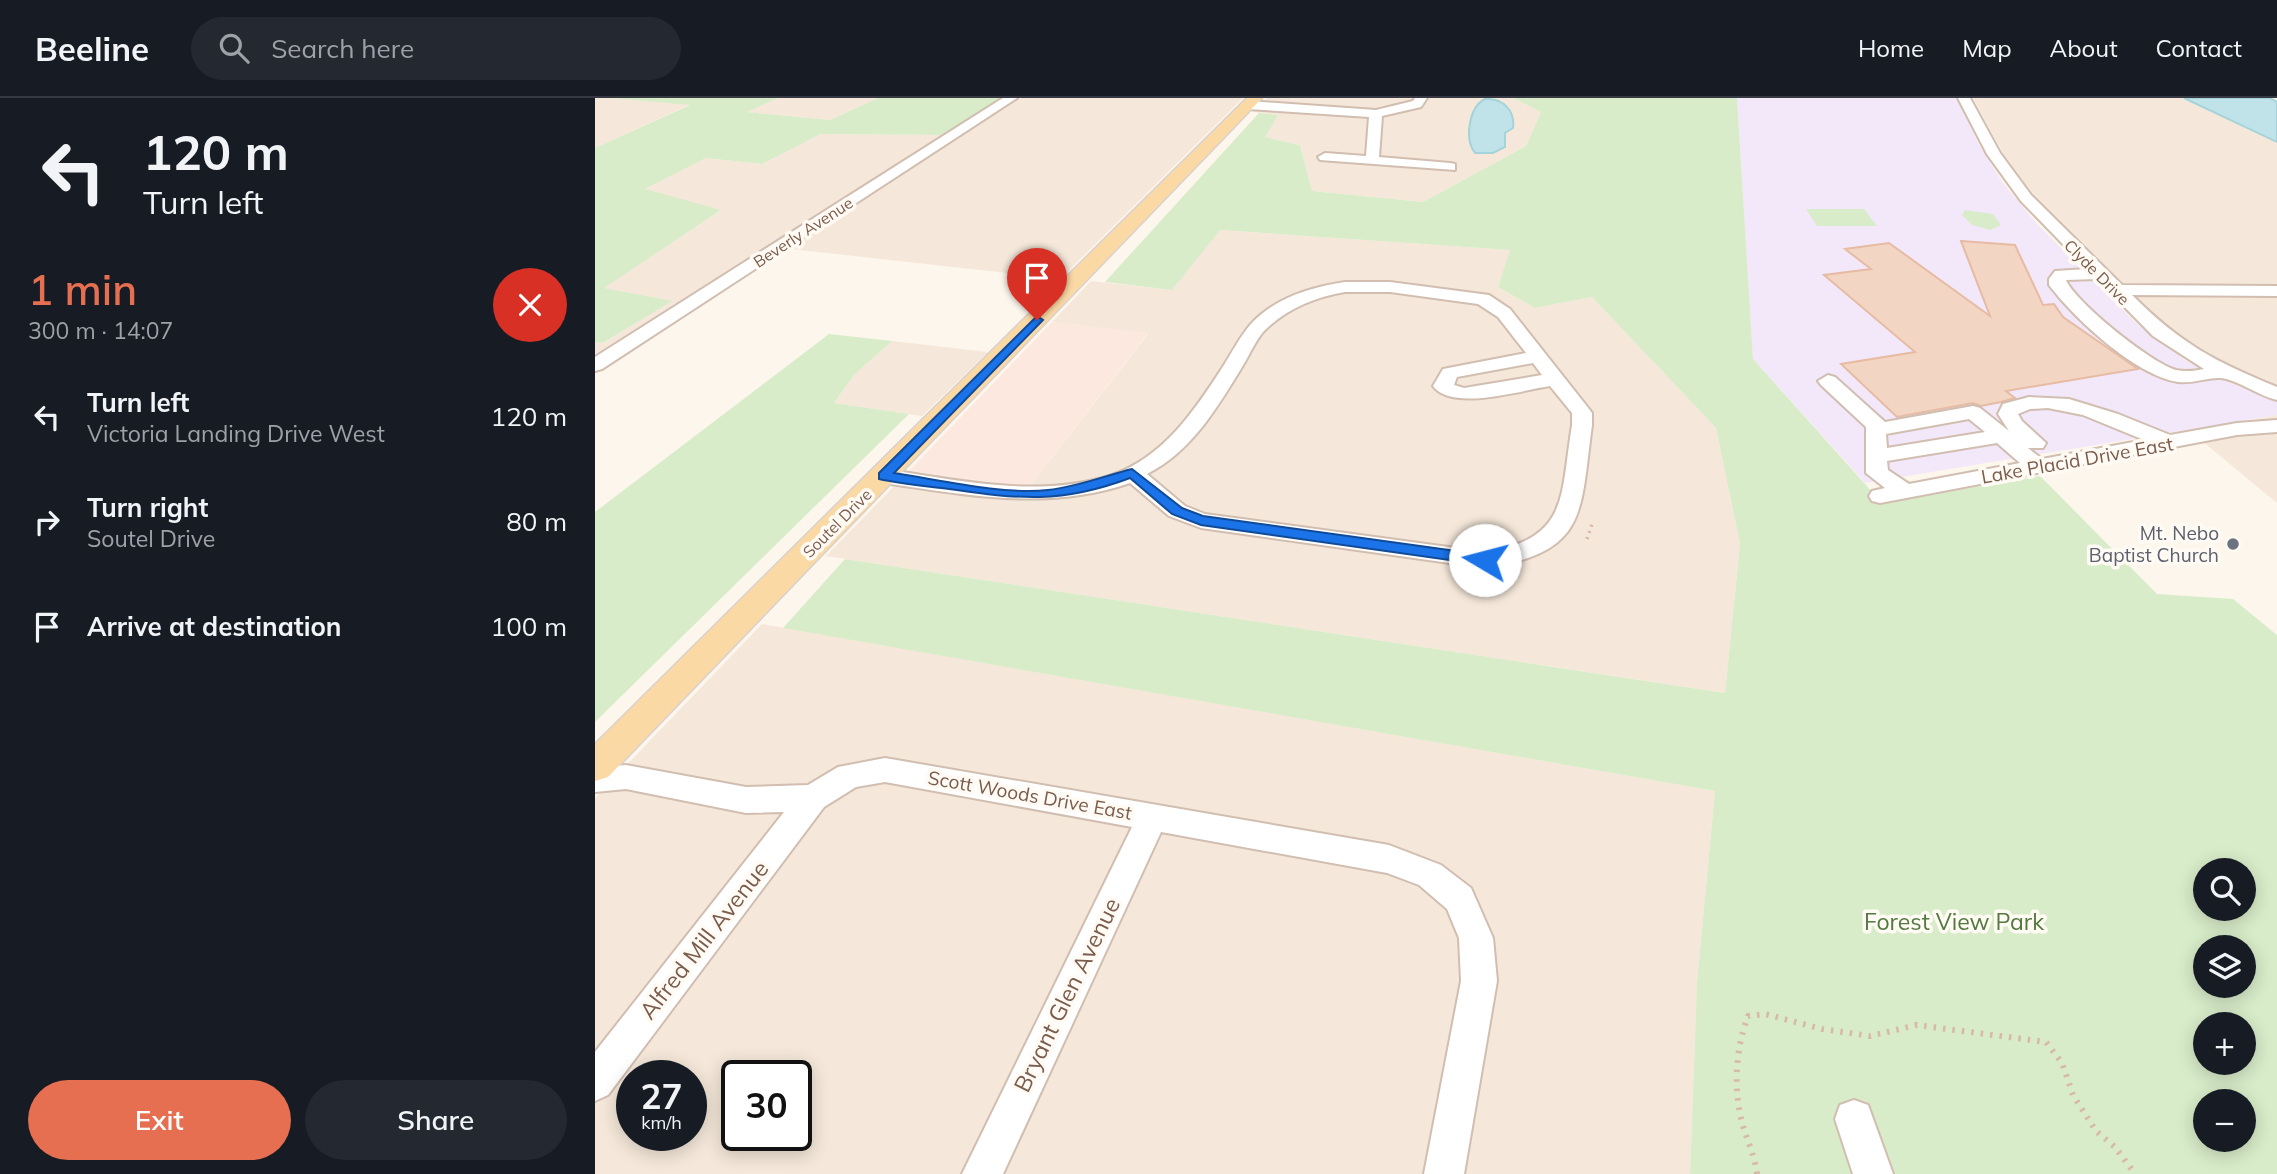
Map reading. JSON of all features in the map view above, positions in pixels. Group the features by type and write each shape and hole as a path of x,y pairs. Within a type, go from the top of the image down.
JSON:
{"main road":[{"name":"Soutel Drive","path":"595,767 1252,101"}],"street":[{"name":"Beverly Avenue","path":"595,366 1011,98"},
{"path":"1252,101 1376,114 1416,104 1421,98"},
{"name":"Clyde Drive","path":"1964,98 2006,173 2051,226 2099,274 2174,344 2223,372 2277,394"},
{"path":"1372,161 1376,114"},
{"path":"1325,157 1450,167"},
{"path":"2099,274 2061,275 2057,279 2058,285 2125,349 2146,364 2171,375 2195,377 2223,372"},
{"path":"884,476 1015,494 1048,494 1104,483 1132,473 1160,458 1187,433 1257,328 1305,289 1368,286 1442,292 1483,299 1504,313 1582,413 1565,522 1551,540 1533,552 1511,558 1485,560 1201,521 1177,511 1132,473"},
{"path":"2115,289 2277,291"},
{"path":"1537,357 1450,373 1443,386 1449,391 1464,394 1555,379"},
{"path":"1828,381 1880,429"},
{"path":"2061,462 2013,424 2008,414 2010,408 2028,402 2051,400 2072,405 2169,443"},
{"path":"1906,492 1877,473 1875,430 1973,412 2037,466"},
{"name":"Lake Placid Drive East","path":"1879,496 2276,424"},
{"path":"1876,456 2002,436"},
{"name":"Scott Woods Drive East","path":"595,780 627,777 746,800 813,798 849,776 885,770 1389,859 1430,875 1459,899 1476,938 1479,981 1444,1174"},
{"name":"Alfred Mill Avenue","path":"595,1082 813,798"},
{"name":"Bryant Glen Avenue","path":"982,1174 1153,816"},
{"path":"1854,1119 1873,1174"}],"path":[{"path":"1587,539 1592,524"},
{"path":"1756,1174 1755,1153 1742,1125 1737,1066 1741,1031 1748,1016 1765,1014 1822,1029 1870,1036 1917,1025 2046,1042 2062,1063 2073,1095 2096,1132 2115,1147 2135,1174"}],"shaded area":[{"path":"595,98 611,98 691,104 595,148"},
{"path":"778,98 878,98 830,120 746,112"},
{"path":"1002,98 1243,98 1060,279 782,248 595,369 595,342 604,343 670,301 603,288 720,211 643,190 706,158 762,164 821,134 942,135"},
{"path":"1267,98 1513,98 1541,112 1526,146 1423,202 1312,191 1300,145 1264,137 1278,115 1253,112","holes":["1485,99 1502,101 1509,107 1510,112 1504,139 1493,153 1479,154 1473,114"]},
{"path":"1737,98 1956,98 1981,148 2003,183 2037,224 2138,325 2186,361 2233,384 2277,401 2277,415 1865,483 1753,359"},
{"path":"1973,98 2184,98 2277,142 2277,388 2206,356 2170,331 2036,198 2004,155"},
{"path":"1219,230 1511,250 1498,287 1535,308 1592,297 1716,428 1740,544 1725,693 826,556 909,471 1029,487 1148,334 1052,322 1091,281 1172,290"},
{"path":"1052,322 1148,333 1029,487 909,471"},
{"path":"892,341 988,352 922,416 834,403 854,375"},
{"path":"2277,415 2277,503 2190,431"},
{"path":"762,624 1715,791 1697,982 1690,1174 595,1174 595,798"}],"green space":[{"path":"611,98 778,98 747,112 830,120 878,98 1002,98 942,135 821,134 762,164 706,158 645,189 721,210 604,288 672,301 603,343 595,342 595,148 690,105"},
{"name":"Forest View Park","path":"1513,98 1737,98 1753,359 1882,503 2040,476 2157,594 2233,599 2277,635 2277,1174 1690,1174 1697,982 1715,791 783,628 845,559 1725,693 1740,544 1716,428 1592,297 1535,308 1498,287 1510,250 1220,230 1172,290 1105,282 1259,113 1278,115 1265,137 1300,145 1312,191 1423,202 1526,146 1541,112"},
{"path":"1806,209 1864,209 1877,226 1817,226"},
{"path":"1965,210 1993,214 2001,225 1990,230 1972,225 1962,215"},
{"path":"829,334 892,341 854,375 834,403 909,414 595,722 595,512"}],"water":[{"path":"2184,98 2270,98 2277,102 2277,142"},
{"path":"1485,99 1507,106 1512,116 1513,128 1505,133 1505,147 1493,153 1475,153 1470,140 1470,124 1475,109"}],"building":[{"path":"1961,241 2015,245 2043,305 2054,304 2063,317 2138,369 2006,391 2015,398 1981,406 1973,403 1897,417 1841,364 1915,352 1824,275 1871,269 1845,249 1889,243 1990,316"}],"place":[{"name":"Mt. Nebo Baptist Church","path":"2233,544"}],"route":[{"path":"1037,320 884,476 1015,494 1048,494 1078,490 1132,473 1177,511 1201,521 1485,560"}]}
